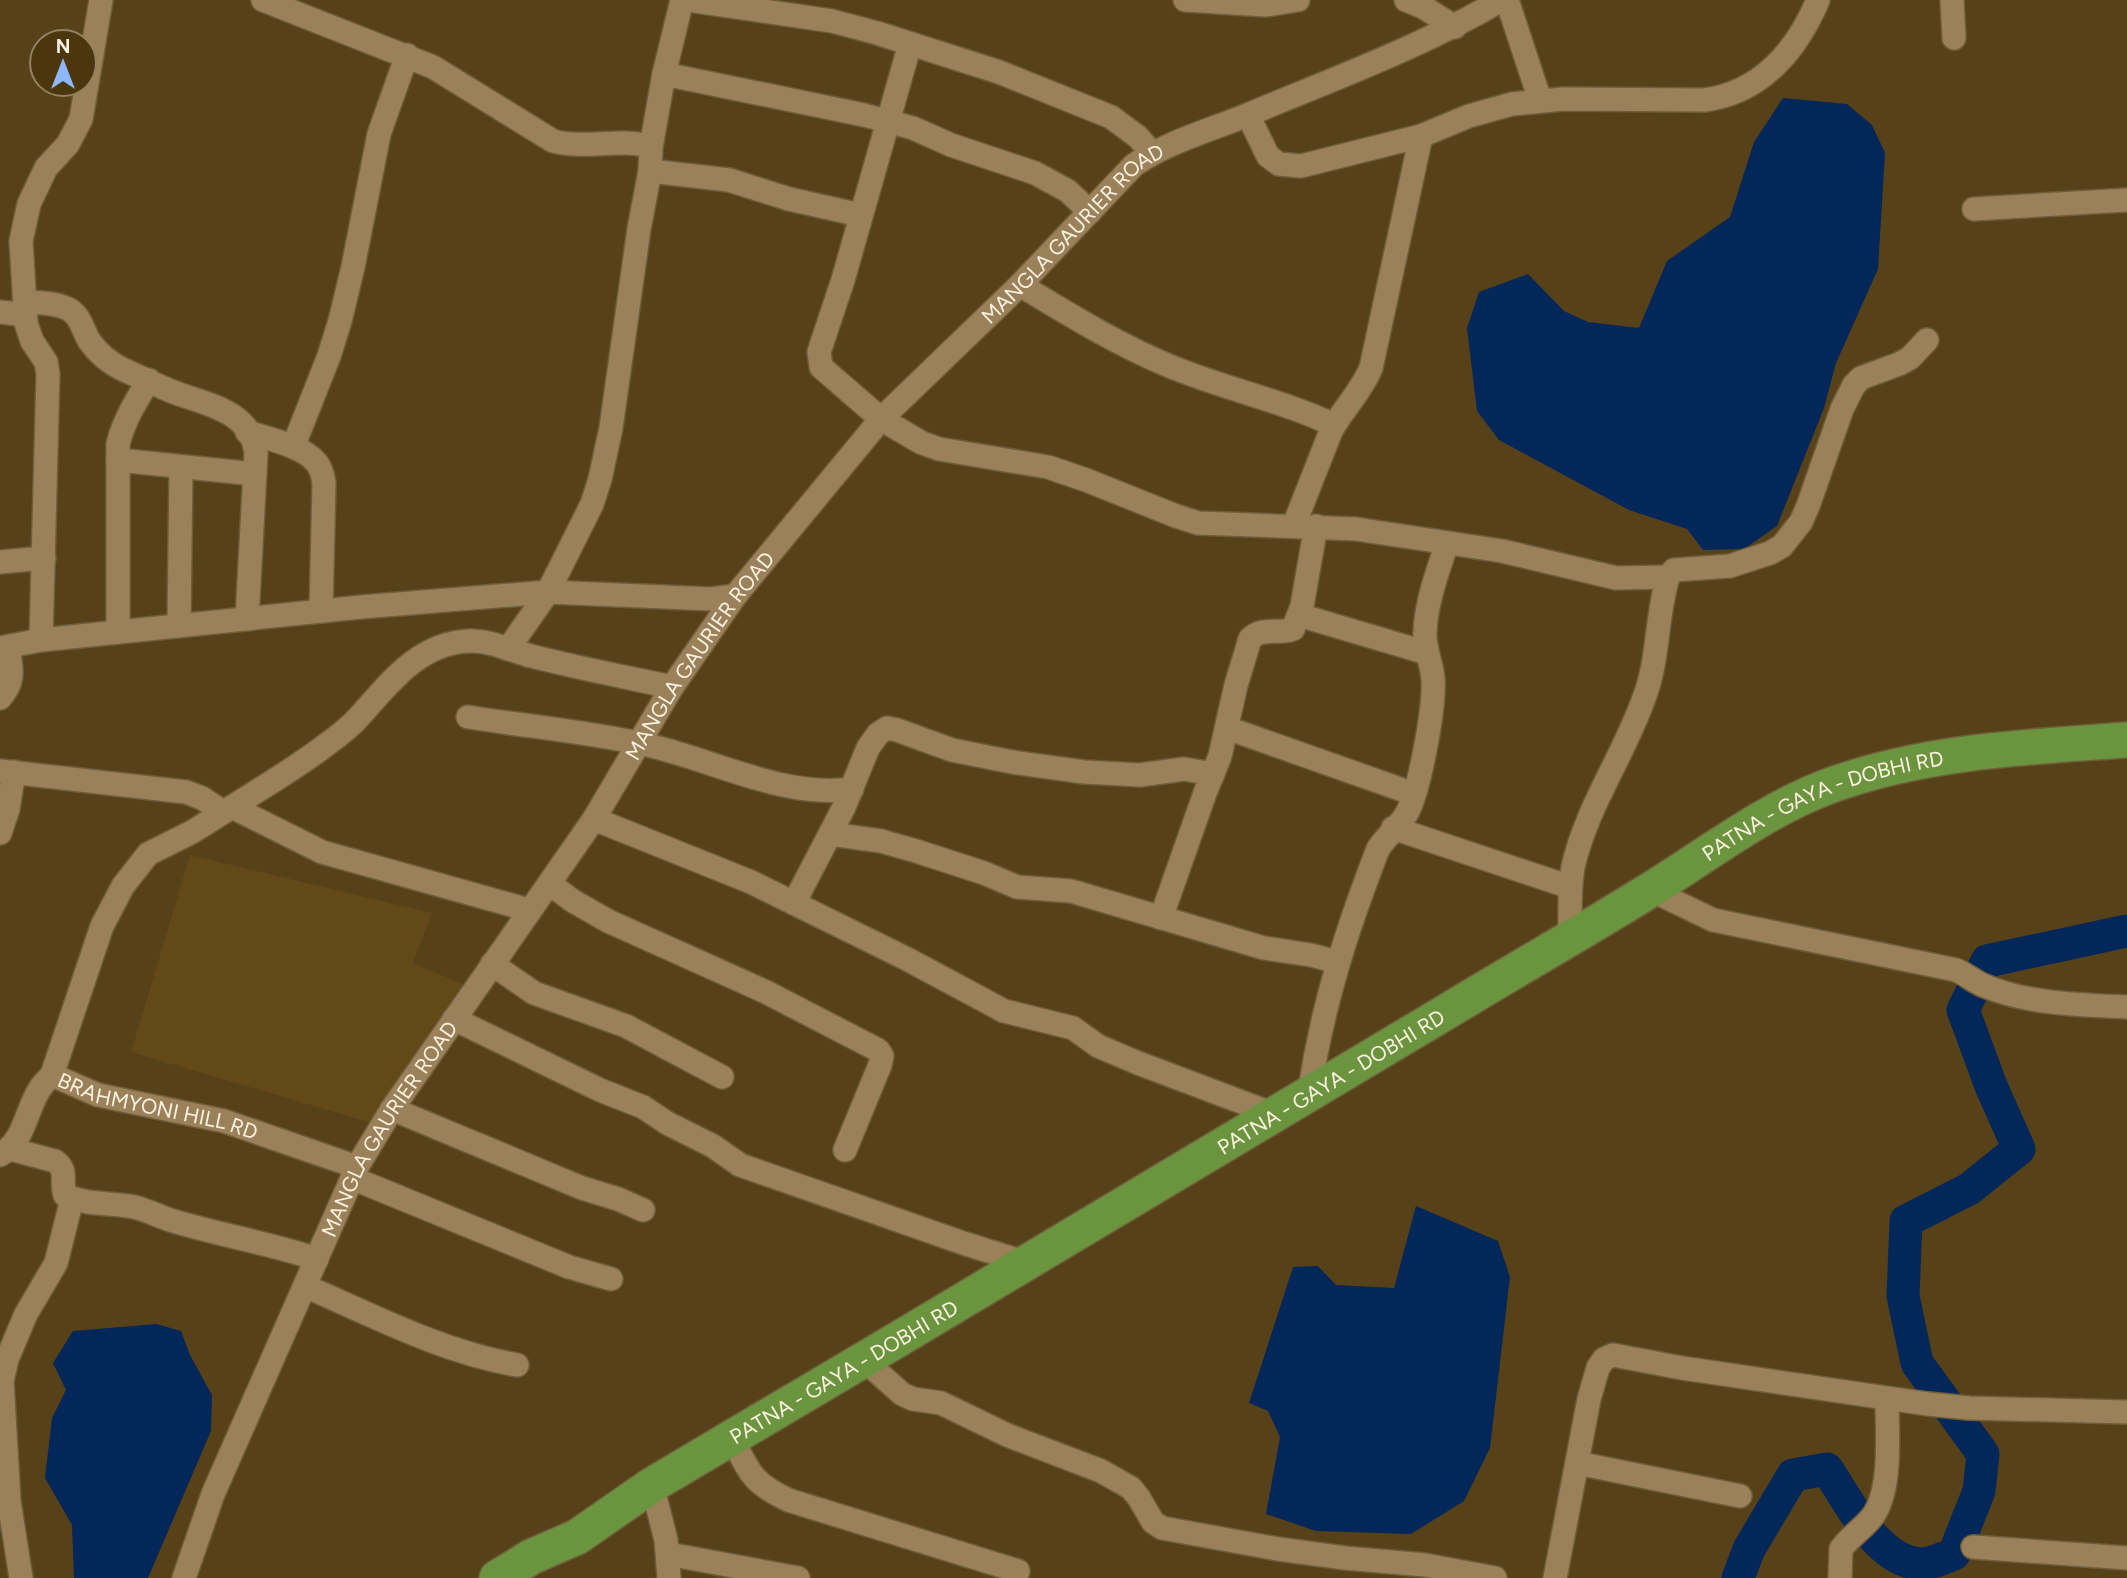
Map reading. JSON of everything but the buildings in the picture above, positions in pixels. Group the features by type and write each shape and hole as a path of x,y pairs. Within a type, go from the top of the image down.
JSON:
{"main road":[{"name":"PATNA - GAYA - DOBHI RD","path":"497,1578 531,1557 578,1537 652,1485 1276,1115 1651,890 1782,808 1825,788 1867,773 1915,761 1984,752 2127,740"},
{"name":"PATNA - GAYA - DOBHI RD","path":"544,1578 578,1537"}],"street":[{"path":"41,640 48,374 46,362 28,331 24,309 21,241 29,204 46,169 68,144 81,119 101,0"},
{"path":"263,0 290,6 433,67 553,141 566,145 636,142 651,147"},
{"path":"508,649 548,592 592,505 603,467 650,171 651,147 664,74 682,0"},
{"path":"688,0 832,21 999,72 1094,108 1126,127 1152,153"},
{"path":"1185,0 1266,5 1298,0"},
{"path":"1406,0 1455,27"},
{"name":"MANGLA GAURIER ROAD","path":"184,1578 213,1494 355,1173 392,1109 594,819 672,687 735,596 881,419 1020,285 1134,165 1182,139 1248,115 1455,27 1501,0"},
{"path":"1507,0 1540,100"},
{"path":"1248,115 1268,156 1279,164 1301,166 1421,136 1492,108 1540,100 1721,98 1751,85 1779,64 1803,33 1818,0"},
{"path":"1952,0 1954,38"},
{"path":"909,44 819,360 821,367 881,419 922,443 939,449 1048,467 1198,523 1356,529 1502,551 1616,578 1668,577"},
{"path":"293,447 340,321 354,267 379,134 407,55"},
{"path":"664,74 913,128 951,145 1035,173 1068,191 1090,212"},
{"path":"1161,918 1220,756 1236,685 1250,639 1264,631 1286,632 1293,629 1299,615 1305,526 1334,425 1361,389 1371,368 1421,136"},
{"path":"650,171 729,180 789,199 860,215"},
{"path":"1974,209 2127,201"},
{"path":"1020,285 1101,334 1168,365 1268,402 1306,412 1334,425"},
{"path":"0,312 54,304 67,308 76,315 99,353 120,368 228,412 247,432 254,444 255,474 247,619"},
{"path":"1570,937 1570,887 1580,844 1623,750 1650,682 1668,577 1674,570 1730,566 1770,553 1782,546 1804,514 1842,409 1854,384 1861,378 1910,358 1927,340"},
{"path":"118,632 118,460 122,428 149,380"},
{"path":"247,432 293,447 316,460 324,483 321,611"},
{"path":"118,460 255,474"},
{"path":"179,626 181,467"},
{"path":"1309,1095 1317,1041 1337,962 1378,849 1407,815 1414,794 1433,698 1433,674 1427,653 1425,629 1427,611 1447,543"},
{"path":"0,562 44,558"},
{"path":"0,698 10,687 12,679 4,647 41,640 321,611 548,592 710,599 735,596"},
{"path":"1299,615 1427,653"},
{"path":"52,1074 102,926 122,886 148,854 228,810 323,747 357,719 382,688 414,660 459,642 472,641 672,687"},
{"path":"468,717 640,743 780,783 832,792 852,789"},
{"path":"794,903 852,789 868,748 878,734 887,728 951,750 1083,772 1140,775 1184,769 1213,774"},
{"path":"1227,728 1414,794"},
{"path":"0,833 8,809 7,771 186,792 322,852 529,910"},
{"path":"594,819 751,882 907,959 1004,1011 1073,1028 1098,1046 1276,1115"},
{"path":"1394,828 1570,887"},
{"path":"830,834 906,848 975,870 1017,887 1071,891 1264,948 1337,962"},
{"path":"550,884 608,921 766,992 878,1050 882,1056 880,1065 845,1150"},
{"path":"1651,890 1713,920 1974,979 2019,996 2127,1007"},
{"path":"492,964 534,993 626,1026 722,1077"},
{"path":"454,1019 600,1090 643,1107 667,1123 713,1146 740,1165 1027,1263"},
{"name":"BRAHMYONI HILL RD","path":"5,1152 23,1129 40,1088 52,1074 98,1095 224,1121 355,1173 569,1267 611,1279"},
{"path":"392,1109 582,1188 643,1210"},
{"path":"5,1152 55,1161 61,1165 64,1171 63,1190 65,1195 72,1199 131,1206 168,1219 264,1242 317,1259"},
{"path":"21,1578 9,1501 1,1381 26,1314 56,1264 72,1199"},
{"path":"305,1286 453,1350 485,1360 517,1365"},
{"path":"1555,1578 1598,1368 1604,1359 1613,1355 1649,1363 1928,1404 1969,1408 2127,1412"},
{"path":"863,1360 902,1394 913,1399 941,1403 1007,1435 1101,1471 1131,1488 1153,1522 1162,1528 1278,1549 1424,1564 1495,1578"},
{"path":"1840,1578 1842,1549 1879,1504 1886,1470 1887,1399"},
{"path":"732,1438 752,1477 760,1486 779,1496 1018,1571"},
{"path":"1577,1463 1740,1496"},
{"path":"652,1485 668,1553 668,1578"},
{"path":"1973,1547 2127,1558"},
{"path":"668,1553 798,1578"}],"shaded area":[{"path":"190,855 432,913 413,963 465,985 375,1124 131,1052"}],"water":[{"path":"1783,98 1847,104 1872,125 1885,153 1878,269 1836,363 1824,408 1777,526 1744,549 1703,550 1687,529 1629,510 1499,440 1477,411 1467,328 1479,292 1528,274 1564,311 1588,322 1639,328 1667,261 1730,217 1754,142"},
{"path":"1416,1206 1498,1241 1510,1277 1490,1448 1464,1501 1411,1534 1316,1531 1266,1514 1280,1437 1268,1411 1249,1403 1293,1267 1318,1266 1336,1285 1394,1288"},
{"path":"156,1324 181,1331 190,1355 212,1395 211,1431 148,1578 74,1578 72,1525 45,1478 52,1418 66,1390 53,1363 73,1331"}],"waterway":[{"path":"1738,1578 1749,1549 1793,1475 1827,1469 1866,1528 1892,1553 1906,1561 1922,1564 1954,1554 1979,1491 1983,1454 1917,1363 1903,1296 1906,1221 1969,1189 2019,1149 1991,1086 1963,1010 1987,961 2127,931"}]}
